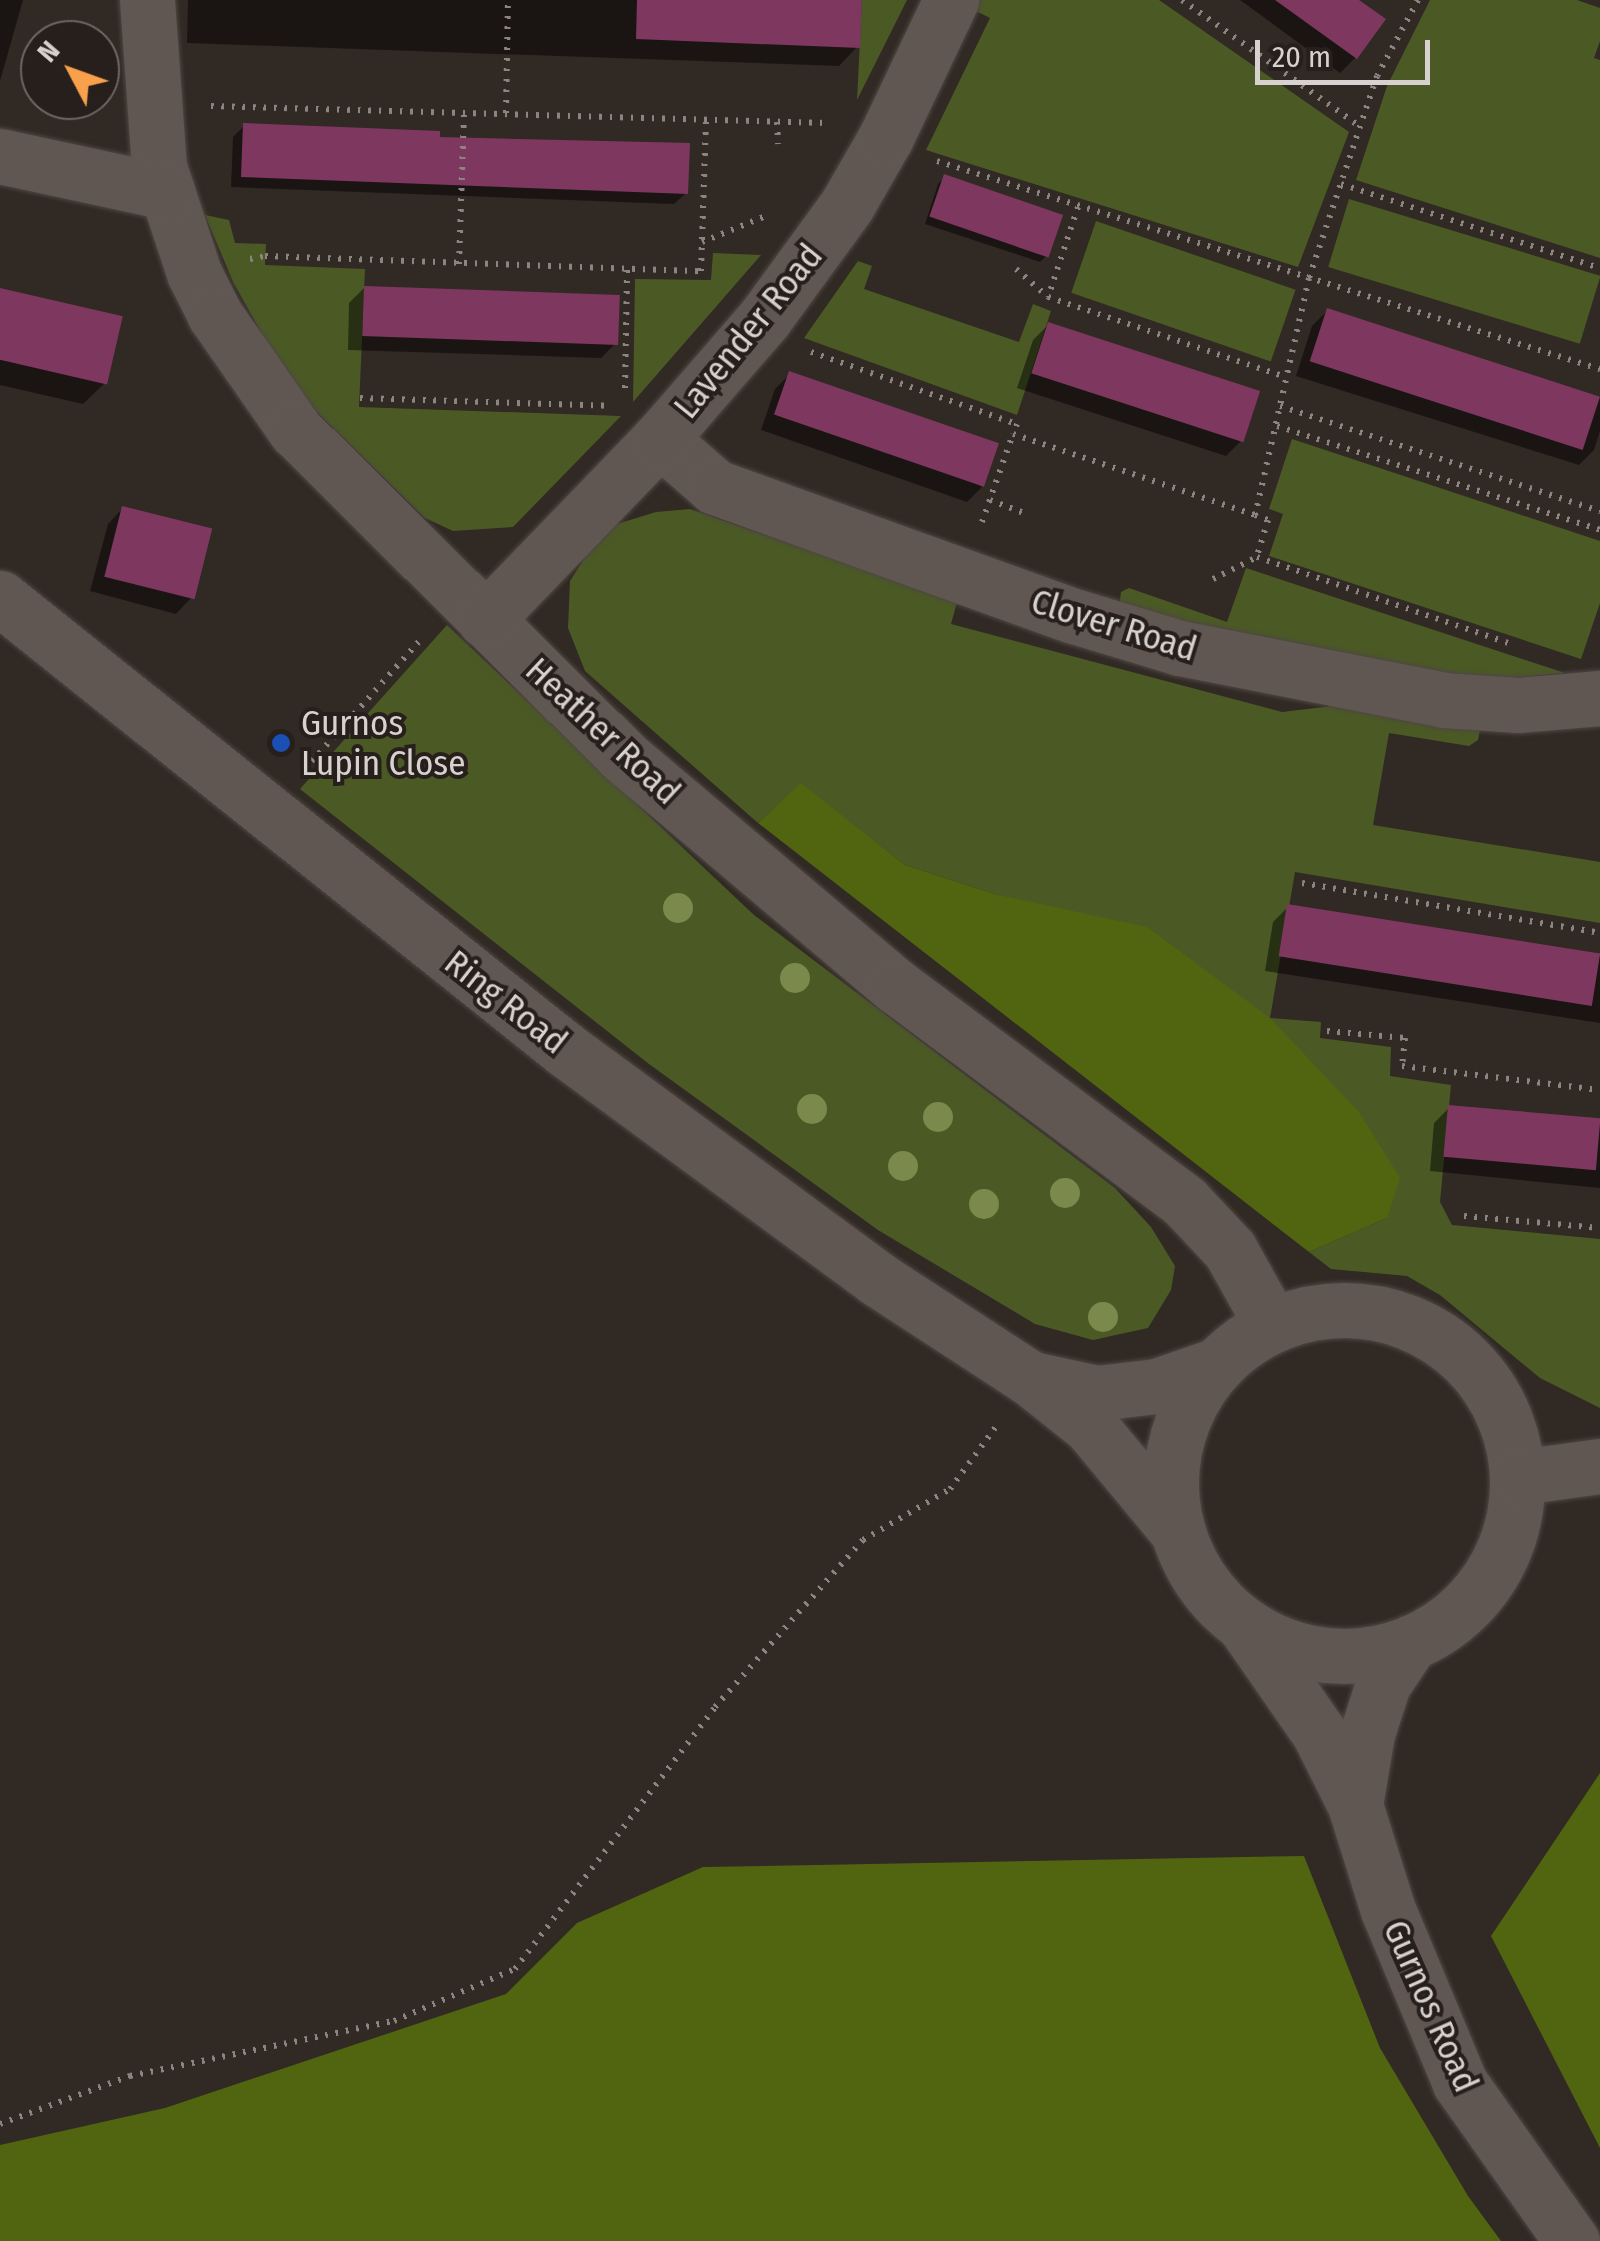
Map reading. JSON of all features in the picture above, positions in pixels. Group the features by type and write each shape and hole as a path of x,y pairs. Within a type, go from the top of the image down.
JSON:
{"street":[{"name":"Heather Road","path":"147,0 158,167 194,272 215,315 296,431 622,755 897,987 1185,1202 1230,1250 1270,1322"},
{"name":"Lavender Road","path":"473,607 660,439 764,319 847,205 886,137 951,0"},
{"path":"0,156 167,192"},
{"name":"Clover Road","path":"660,439 715,486 1074,616 1180,648 1444,700 1518,705 1600,698"},
{"name":"Ring Road","path":"0,598 566,1050 876,1278 1031,1378 1090,1426 1178,1532"},
{"name":"Gurnos Road","path":"1368,1309 1444,1338 1499,1399 1519,1477 1511,1537 1483,1590 1439,1630 1384,1654 1324,1656 1268,1641 1222,1608 1187,1562 1170,1506 1172,1450 1194,1392 1217,1365 1234,1347 1270,1322 1323,1310 1368,1309"},
{"name":"Ring Road","path":"1031,1378 1097,1393 1157,1386 1217,1365"},
{"path":"1519,1477 1600,1466"},
{"name":"Gurnos Road","path":"1244,1624 1320,1734 1355,1805 1388,1910 1460,2082 1572,2241"},
{"name":"Gurnos Road","path":"1355,1805 1367,1734 1383,1684 1411,1642"}],"path":[{"path":"506,113 508,0"},
{"path":"1182,0 1360,126"},
{"path":"1256,516 1309,278 1377,76 1416,1"},
{"path":"155,108 194,105 860,124 916,154 1309,278 1321,278 1600,369"},
{"path":"460,264 464,114"},
{"path":"265,256 701,271 706,119"},
{"path":"778,122 778,144"},
{"path":"1341,184 1600,268"},
{"path":"1048,297 1078,207"},
{"path":"702,242 778,210"},
{"path":"1016,269 1048,297 1286,377"},
{"path":"360,398 624,406 628,270"},
{"path":"764,319 799,348 1017,424 1005,461"},
{"path":"1280,406 1600,511"},
{"path":"1277,426 1600,530"},
{"path":"1013,434 1268,520 1256,557 1213,579"},
{"path":"990,500 1026,514"},
{"path":"1256,557 1527,650"},
{"path":"267,811 473,607"},
{"path":"1302,883 1600,933"},
{"path":"1327,1031 1405,1038 1402,1066 1600,1090"},
{"path":"1464,1216 1600,1228"},
{"path":"0,2124 130,2076 394,2021 514,1968 728,1693 862,1540 950,1489 1031,1378"}],"green space":[{"path":"862,0 907,0 857,100"},
{"path":"978,0 1159,0 1349,132 1298,267 926,150 990,18 974,10"},
{"path":"1430,0 1577,0 1600,8 1600,41 1594,58 1600,60 1600,258 1356,180 1387,86"},
{"path":"1349,199 1600,276 1580,344 1328,267"},
{"path":"205,215 229,220 235,243 266,244 265,265 365,269 359,407 621,416 513,527 453,531 425,518 317,412 266,341 233,282"},
{"path":"1096,221 1296,290 1271,362 1071,293"},
{"path":"713,253 761,255 633,402 635,279 711,280"},
{"path":"858,261 872,266 864,289 1019,342 1033,304 1051,311 1017,415 804,338"},
{"path":"1292,439 1600,541 1600,603 1581,659 1269,556 1283,514 1269,509"},
{"path":"690,509 957,602 951,624 1282,712 1341,705 1480,729 1478,740 1469,746 1389,733 1373,825 1600,862 1600,923 1295,872 1270,1018 1321,1022 1320,1038 1391,1047 1390,1076 1451,1085 1440,1202 1452,1225 1600,1239 1600,1408 1540,1378 1440,1295 1407,1276 1331,1269 1309,1252 1387,1218 998,895 905,865 801,784 758,823 585,671 568,628 570,581 587,554 617,524 656,512"},
{"path":"1246,568 1565,673 1511,678 1399,669 1119,608 1121,592 1129,588 1227,622"},
{"path":"447,625 754,915 1115,1188 1151,1227 1175,1266 1171,1290 1148,1328 1093,1340 1035,1324 878,1230 649,1064 300,789"},
{"path":"801,783 905,865 998,895 1147,927 1270,1018 1359,1112 1400,1178 1387,1218 1309,1252 758,823"},
{"path":"1600,1773 1600,2148 1491,1936"},
{"path":"1304,1856 1380,2048 1468,2196 1501,2241 0,2241 0,2145 165,2108 506,1994 577,1923 703,1867"}],"building":[{"path":"637,0 862,0 860,48 636,39"},
{"path":"1275,0 1359,0 1386,19 1357,59"},
{"path":"243,123 440,131 440,137 690,143 688,194 241,177"},
{"path":"944,174 1063,215 1048,258 929,217"},
{"path":"364,286 620,295 618,345 362,336"},
{"path":"0,288 123,316 107,385 0,360"},
{"path":"1327,308 1600,397 1583,450 1310,361"},
{"path":"1048,322 1260,391 1243,442 1031,373"},
{"path":"789,371 999,443 984,487 774,414"},
{"path":"122,506 212,528 195,599 104,577"},
{"path":"1287,904 1600,954 1592,1006 1279,956"},
{"path":"1448,1105 1600,1118 1596,1170 1443,1157"}],"place":[{"name":"Gurnos Lupin Close","path":"281,743"}]}
